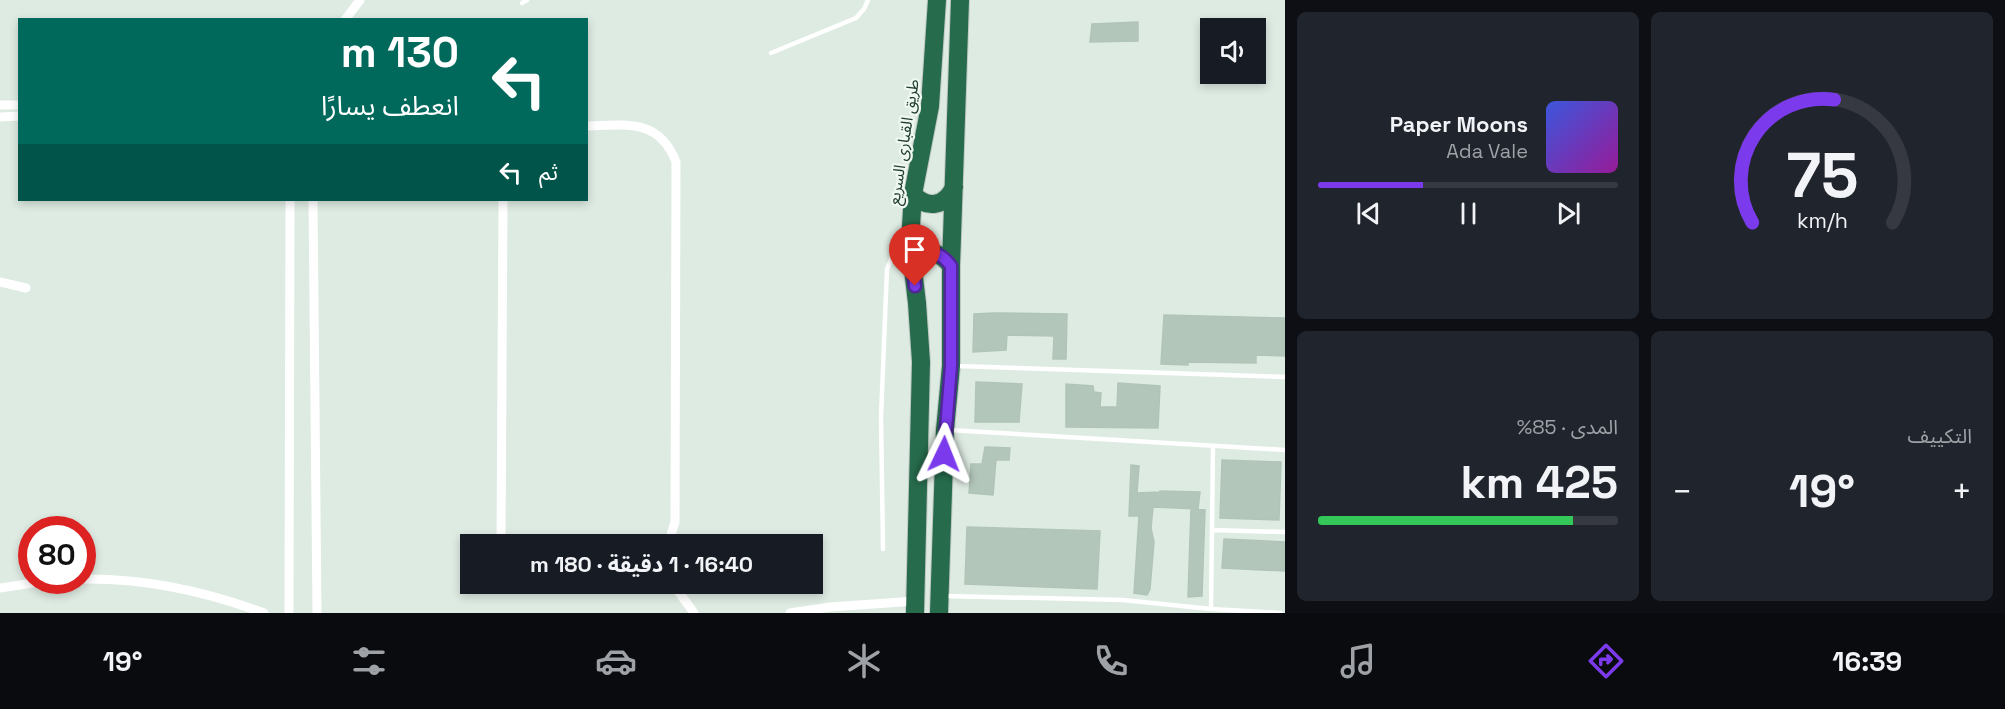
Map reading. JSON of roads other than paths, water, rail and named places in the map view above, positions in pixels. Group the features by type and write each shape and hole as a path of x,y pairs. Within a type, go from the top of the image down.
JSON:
{"highway":[{"name":"طريق القبارى السريع","path":"916,607 921,362 911,252 913,195 930,106 938,0"},
{"path":"939,604 945,430 951,366 951,266 960,0"},
{"path":"913,195 918,200 932,205 946,200 954,187"},
{"path":"911,252 924,250 936,253 951,266"}],"street":[{"path":"346,18 360,0"},
{"path":"0,105 18,105"},
{"path":"0,117 18,117"},
{"path":"588,126 643,127 664,140 672,150 676,162 678,186 675,522 672,534"},
{"path":"289,613 290,201"},
{"path":"313,201 317,613"},
{"path":"501,534 502,201"},
{"path":"0,282 26,288"},
{"path":"96,579 126,580 175,586 223,598 264,613"},
{"path":"0,588 18,585"},
{"path":"680,594 694,613"},
{"path":"790,613 830,607 916,607"}],"lane":[{"path":"771,53 856,18 868,0"},
{"path":"883,549 881,417 887,269 892,257 911,252"},
{"path":"951,366 1285,377"},
{"path":"945,430 1285,450"},
{"path":"1211,609 1213,446"},
{"path":"1212,530 1285,532"},
{"path":"939,604 1123,600 1281,613"}]}
